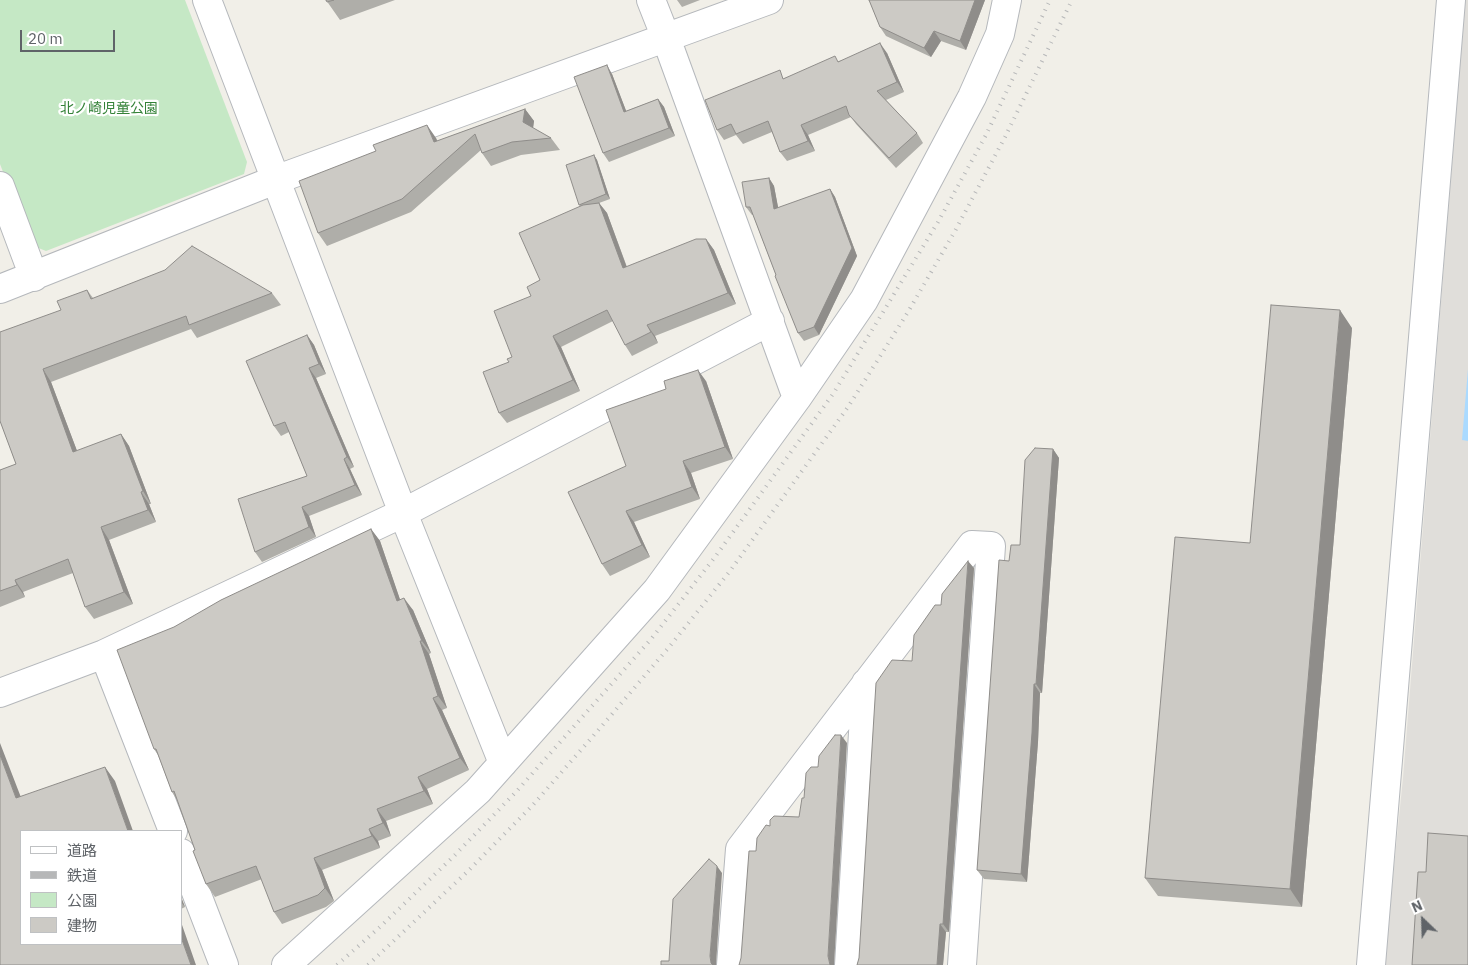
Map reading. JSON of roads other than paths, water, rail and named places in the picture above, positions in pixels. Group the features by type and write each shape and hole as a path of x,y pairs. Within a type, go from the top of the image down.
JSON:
{"street":[{"path":"207,0 403,513 503,763"},
{"path":"651,0 797,398"},
{"path":"0,289 275,180 769,0"},
{"path":"286,965 478,791 657,590 797,398 864,300 972,97 1000,34 1007,0"},
{"path":"1371,965 1451,0"},
{"path":"0,186 34,277"},
{"path":"0,693 104,654 403,513 770,321"},
{"path":"731,965 740,849 972,544 991,546 962,965"},
{"path":"104,654 173,830"},
{"path":"849,965 866,683"},
{"path":"182,856 224,965"}],"water":[{"path":"1468,369 1468,441 1462,440"}],"railway":[{"path":"337,965 454,856 516,792 652,638 715,557 833,394 938,222 986,135 1050,0"},
{"path":"368,965 467,872 532,806 670,646 730,571 848,407 908,312 955,231 1005,137 1072,0"}],"park label":[{"name":"北ノ崎児童公園","path":"109,109"}]}
